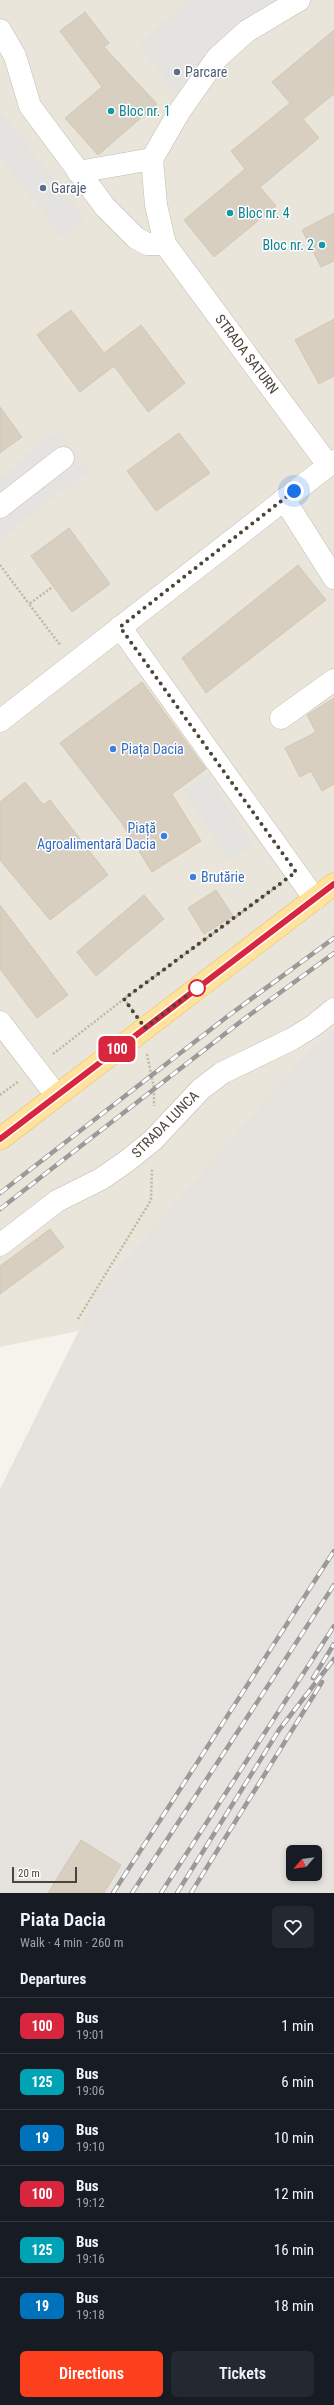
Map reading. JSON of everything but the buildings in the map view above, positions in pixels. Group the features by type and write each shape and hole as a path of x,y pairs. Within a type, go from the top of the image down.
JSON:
{"main road":[{"path":"0,1139 334,884"}],"street":[{"path":"78,172 152,160 179,112 217,58 248,32 299,0"},
{"path":"0,30 15,56 30,106 105,207 136,238 146,244 166,244"},
{"name":"STRADA SATURN","path":"152,160 156,205 166,244 331,463"},
{"path":"0,507 64,458"},
{"path":"0,721 331,463"},
{"path":"284,499 334,578"},
{"path":"120,627 315,899"},
{"path":"281,718 334,680"},
{"name":"STRADA LUNCA","path":"0,1245 57,1201 101,1179 153,1140 201,1089 222,1073 292,1039 313,1026 334,1009"},
{"path":"0,1022 56,1095"}],"path":[{"path":"0,565 74,663"},
{"path":"30,604 51,588"},
{"path":"0,1095 124,999 296,872"},
{"path":"78,1319 151,1200 154,1088 147,1062 145,1028 124,999"}],"shaded area":[{"path":"0,0 334,0 334,1031 314,1045 78,1331 0,1347"},
{"name":"Parcare","path":"190,0 280,0 242,22 211,48 179,96 137,45"},
{"name":"Garaje","path":"2,113 85,218 62,236 0,158 0,115"},
{"path":"58,429 89,470 0,539 0,478"},
{"path":"208,774 253,845 228,860 183,790"},
{"path":"334,1031 334,1893 0,1893 0,1489 99,1290 314,1045"}],"railway":[{"path":"0,1193 228,1016 334,938"},
{"path":"0,1209 244,1019 334,953"},
{"path":"113,1893 334,1551"},
{"path":"132,1893 334,1585"},
{"path":"161,1893 334,1626"},
{"path":"313,1678 334,1644"},
{"path":"177,1893 279,1730 334,1659"},
{"path":"191,1893 322,1682"}],"bus line":[{"name":"100","path":"0,1139 334,884"}],"place":[{"name":"Parcare","path":"177,72"},
{"name":"Bloc nr. 1","path":"111,111"},
{"name":"Garaje","path":"43,188"},
{"name":"Bloc nr. 4","path":"230,213"},
{"name":"Bloc nr. 2","path":"322,245"},
{"name":"Piața Dacia","path":"113,749"},
{"name":"Piață Agroalimentară Dacia","path":"164,836"},
{"name":"Brutărie","path":"193,877"}],"route":[{"path":"197,988 145,1028 124,999 296,872 120,627 294,491"}]}
